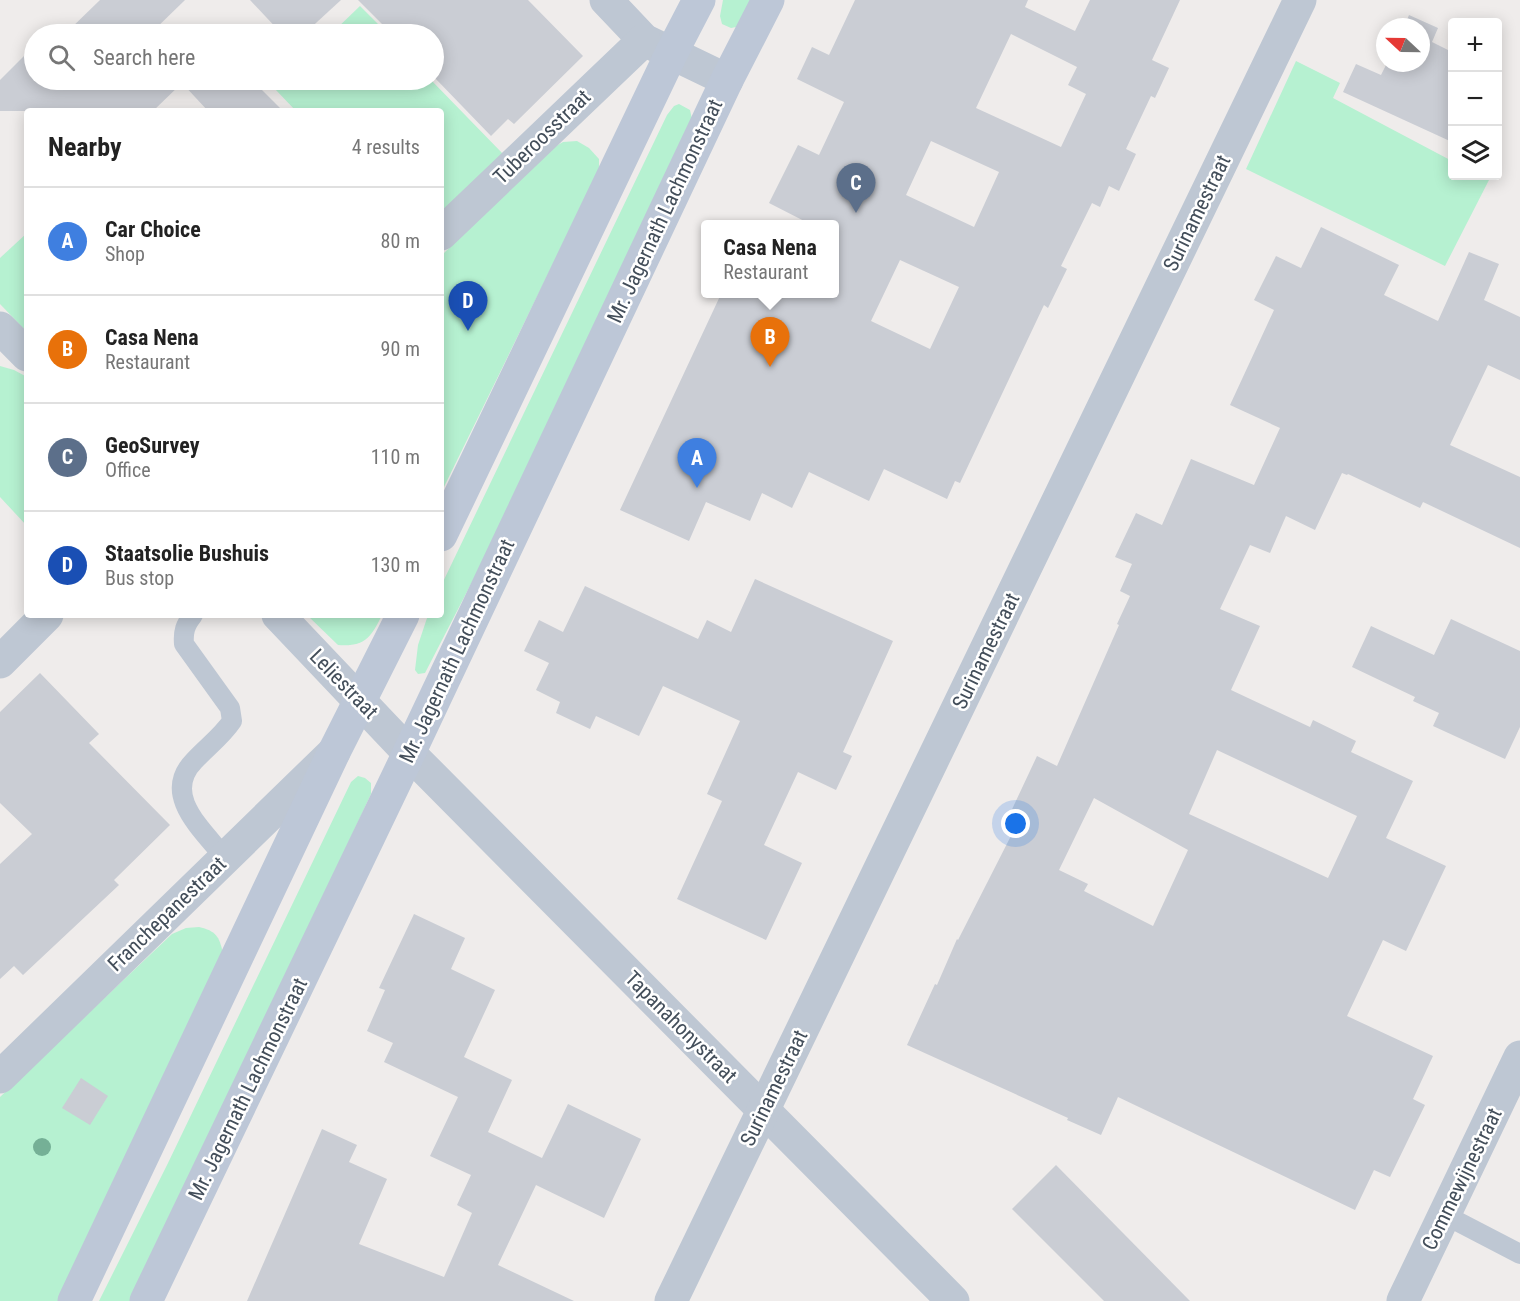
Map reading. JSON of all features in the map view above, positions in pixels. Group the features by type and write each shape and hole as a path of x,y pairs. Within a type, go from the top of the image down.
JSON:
{"main road":[{"path":"444,528 658,46 699,0"},
{"name":"Mr. Jagernath Lachmonstraat","path":"146,1301 410,753 727,80 768,0"},
{"path":"74,1301 335,750 402,618"}],"street":[{"path":"606,0 658,46 727,80"},
{"name":"Surinamestraat","path":"671,1301 1300,0"},
{"name":"Tuberoosstraat","path":"444,231 658,46"},
{"path":"1,331 24,352"},
{"path":"0,662 44,618"},
{"name":"Leliestraat","path":"281,618 410,753"},
{"name":"Franchepanestraat","path":"0,1077 335,750"},
{"name":"Tapanahonystraat","path":"410,753 953,1301"},
{"name":"Commewijnestraat","path":"1403,1301 1520,1057"}],"lane":[{"path":"190,618 183,634 184,644 230,708 232,721 225,732 184,772 180,785 184,805 225,858"},
{"path":"1445,1215 1520,1254"}],"green space":[{"path":"723,0 756,0 741,26 731,28 722,24 720,16"},
{"path":"360,6 378,24 341,24"},
{"path":"1296,61 1340,83 1333,98 1448,159 1448,180 1489,180 1445,266 1246,169"},
{"path":"276,90 441,90 503,154 444,211 444,108 293,108"},
{"path":"679,104 690,110 692,119 503,522 425,673 418,674 415,670 418,645 427,618 444,618 444,580 667,115 674,106"},
{"path":"577,141 589,148 599,159 599,170 444,487 444,253 549,150 563,142"},
{"path":"24,236 24,329 0,304 0,258"},
{"path":"0,366 24,375 24,523 0,497"},
{"path":"310,618 380,618 366,639 354,644 338,645"},
{"path":"358,776 371,783 371,794 131,1301 99,1301 351,782"},
{"path":"199,927 216,935 223,953 60,1301 0,1301 0,1097 172,934 186,928"}],"building":[{"path":"100,0 185,0 160,24 75,24"},
{"path":"250,0 341,0 315,24 273,24"},
{"path":"358,0 528,0 583,56 514,124 508,119 491,136 444,87 444,24 382,24"},
{"path":"855,0 1028,0 1025,7 1075,31 1090,0 1180,0 1152,60 1169,68 1155,98 1151,96 1126,149 1136,154 1119,191 1109,186 1100,207 1092,203 1061,266 1067,269 1048,308 1044,305 960,483 955,481 947,499 884,469 869,501 809,472 792,508 762,493 750,521 706,502 689,541 620,510 719,298 839,298 839,220 802,220 769,203 798,145 819,155 844,102 797,79 812,47 829,55","holes":["1011,34 1077,67 1068,85 1086,94 1061,147 976,108","931,141 999,172 974,227 906,195","900,260 959,287 930,349 871,321"]},
{"path":"1430,24 1438,28 1432,42 1448,50 1448,140 1343,92 1356,64 1381,75 1382,72 1430,72"},
{"path":"24,56 24,90 175,90 156,108 24,108 24,111 0,111 0,80"},
{"path":"188,90 262,90 280,108 205,108"},
{"path":"1321,227 1399,265 1384,295 1438,321 1469,252 1499,264 1484,300 1520,317 1520,380 1488,365 1450,445 1520,477 1520,548 1423,502 1420,508 1342,473 1315,530 1286,516 1270,553 1250,545 1220,609 1260,626 1231,690 1310,727 1313,720 1356,741 1351,752 1413,781 1386,838 1446,866 1406,951 1383,940 1347,1016 1433,1056 1413,1099 1425,1105 1390,1177 1374,1170 1355,1210 1118,1097 1101,1135 907,1045 957,939 1017,824 1007,820 1037,756 1057,766 1119,625 1117,624 1130,596 1120,591 1132,564 1115,557 1136,513 1162,525 1191,459 1254,485 1280,428 1230,405 1274,310 1254,300 1276,256 1301,268","holes":["1217,750 1357,816 1328,878 1189,814","1094,798 1188,850 1153,926 1084,891 1088,884 1059,870"]},
{"path":"755,579 893,641 843,752 852,756 836,790 798,772 764,845 802,863 766,940 677,899 722,801 707,794 740,721 663,686 639,736 596,716 590,729 556,713 560,702 536,690 549,663 524,651 539,620 563,632 585,586 698,639 707,620 731,632"},
{"path":"1451,619 1520,651 1520,727 1505,759 1433,726 1439,713 1413,701 1415,697 1352,667 1371,626 1434,655"},
{"path":"40,673 99,734 89,743 170,825 114,880 119,885 23,975 14,966 0,979 0,864 32,834 0,803 0,712"},
{"path":"414,914 465,938 451,969 495,990 464,1057 512,1080 488,1132 542,1158 568,1104 641,1139 604,1218 536,1185 498,1265 574,1301 247,1301 322,1129 357,1145 349,1162 387,1179 359,1244 444,1277 472,1213 457,1205 471,1175 430,1156 458,1097 384,1062 393,1043 367,1031 385,990 379,988"},
{"path":"81,1078 108,1096 90,1125 62,1108"},
{"path":"1056,1165 1190,1301 1104,1301 1012,1209"}],"place":[{"name":"GeoSurvey","path":"856,213"},
{"name":"Staatsolie Bushuis","path":"468,331"},
{"name":"Casa Nena","path":"770,367"},
{"name":"Car Choice","path":"697,488"}]}
